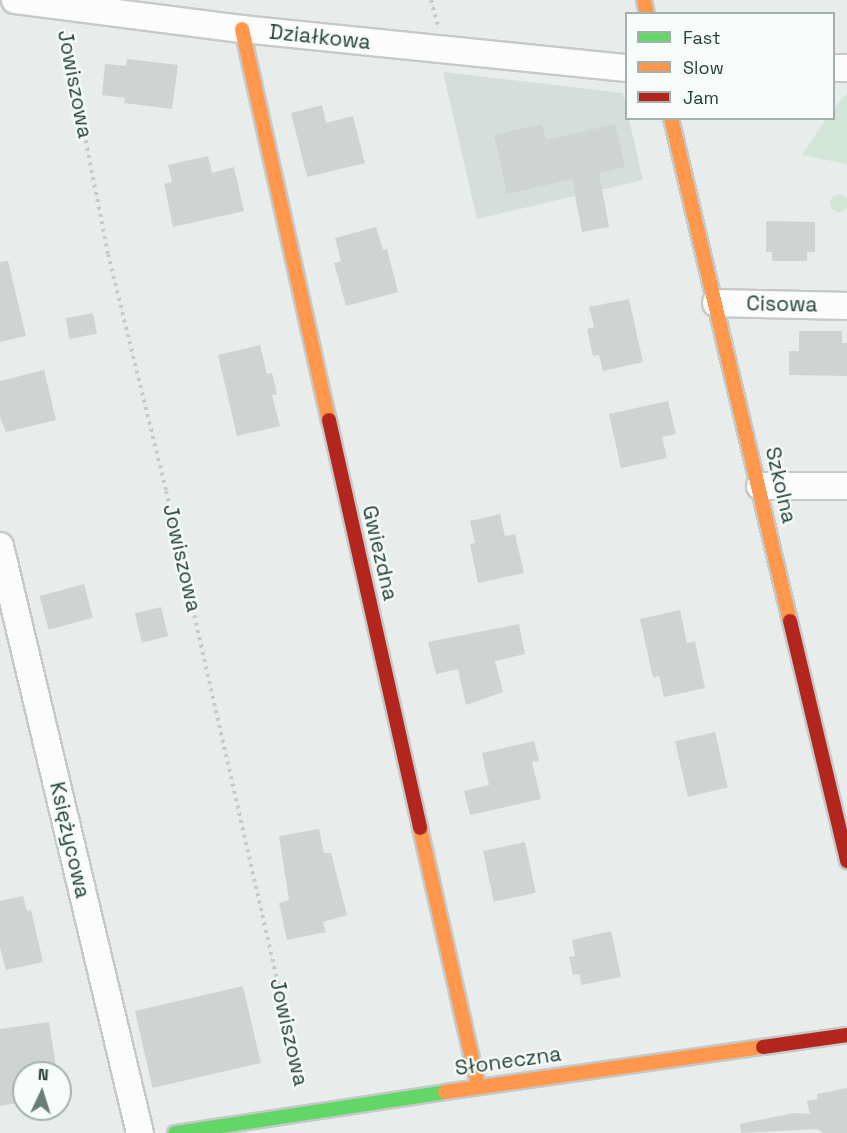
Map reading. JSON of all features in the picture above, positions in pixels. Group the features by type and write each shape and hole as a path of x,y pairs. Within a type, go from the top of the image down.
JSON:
{"street":[{"name":"Działkowa","path":"15,0 54,3 242,29 625,68"},
{"name":"Gwiezdna","path":"242,29 478,1086"},
{"name":"Szkolna","path":"671,120 847,861"},
{"name":"Cisowa","path":"716,303 847,306"},
{"path":"760,486 847,486"},
{"name":"Księżycowa","path":"0,546 140,1133"},
{"name":"Słoneczna","path":"175,1133 478,1086 847,1035"}],"path":[{"name":"Jowiszowa","path":"54,3 108,254 169,503 307,1111"}],"shaded area":[{"path":"443,72 623,93 625,120 629,120 643,180 477,219"}],"green space":[{"path":"847,93 847,164 802,155 825,120 835,120 835,107"},
{"path":"839,194 845,197 848,203 845,209 839,212 833,209 830,203 833,197"}],"building":[{"path":"127,59 178,65 172,109 124,103 125,98 102,95 105,64 126,66"},
{"path":"322,105 326,123 353,116 365,163 307,177 291,113"},
{"path":"542,124 546,140 615,124 625,167 599,173 609,227 582,232 572,179 507,194 494,135"},
{"path":"208,156 212,173 234,167 244,211 173,227 164,184 172,182 168,165"},
{"path":"766,221 815,222 815,252 807,252 807,261 772,261 772,252 766,252"},
{"path":"376,227 383,250 387,249 398,292 346,306 334,263 341,261 335,238"},
{"path":"8,261 26,336 0,342 0,262"},
{"path":"629,299 643,362 603,371 599,355 593,356 587,329 594,327 589,307"},
{"path":"93,313 97,334 70,339 66,318"},
{"path":"799,331 842,331 842,343 847,343 847,376 789,375 789,351 799,351"},
{"path":"260,345 267,374 272,373 277,394 272,395 280,426 237,436 218,355"},
{"path":"44,370 56,420 6,432 0,418 0,381"},
{"path":"668,401 676,434 662,437 667,458 621,468 609,414"},
{"path":"500,514 505,536 515,534 524,573 478,583 470,544 475,543 470,521"},
{"path":"84,584 93,618 49,630 40,596"},
{"path":"161,607 168,636 142,643 135,614"},
{"path":"680,610 687,643 695,641 705,688 664,697 659,676 653,678 640,619"},
{"path":"519,624 525,654 495,661 503,692 466,705 458,669 436,674 428,642"},
{"path":"715,732 728,788 688,797 675,741"},
{"path":"534,741 539,761 532,762 541,799 470,815 464,791 489,785 482,753"},
{"path":"319,829 324,853 331,853 347,915 323,922 326,932 287,940 279,903 289,900 279,836"},
{"path":"525,842 536,893 494,902 483,851"},
{"path":"23,896 27,911 31,910 43,962 6,970 0,947 0,901"},
{"path":"611,931 621,977 582,985 579,974 573,975 569,957 575,956 572,940"},
{"path":"243,986 261,1063 153,1088 135,1011"},
{"path":"49,1022 55,1061 12,1061 12,1104 0,1106 0,1029"},
{"path":"847,1088 847,1133 823,1133 817,1129 741,1133 740,1124 793,1113 810,1114 807,1101 818,1099 817,1094"}],"traffic: fast":[{"path":"175,1133 445,1092"}],"traffic: slow":[{"path":"644,0 647,12"},
{"path":"242,29 329,420"},
{"path":"671,120 790,621"},
{"path":"420,828 478,1086"},
{"path":"445,1092 763,1047"}],"traffic: jam":[{"path":"329,420 420,828"},
{"path":"790,621 847,861"},
{"path":"763,1047 847,1035"}]}
